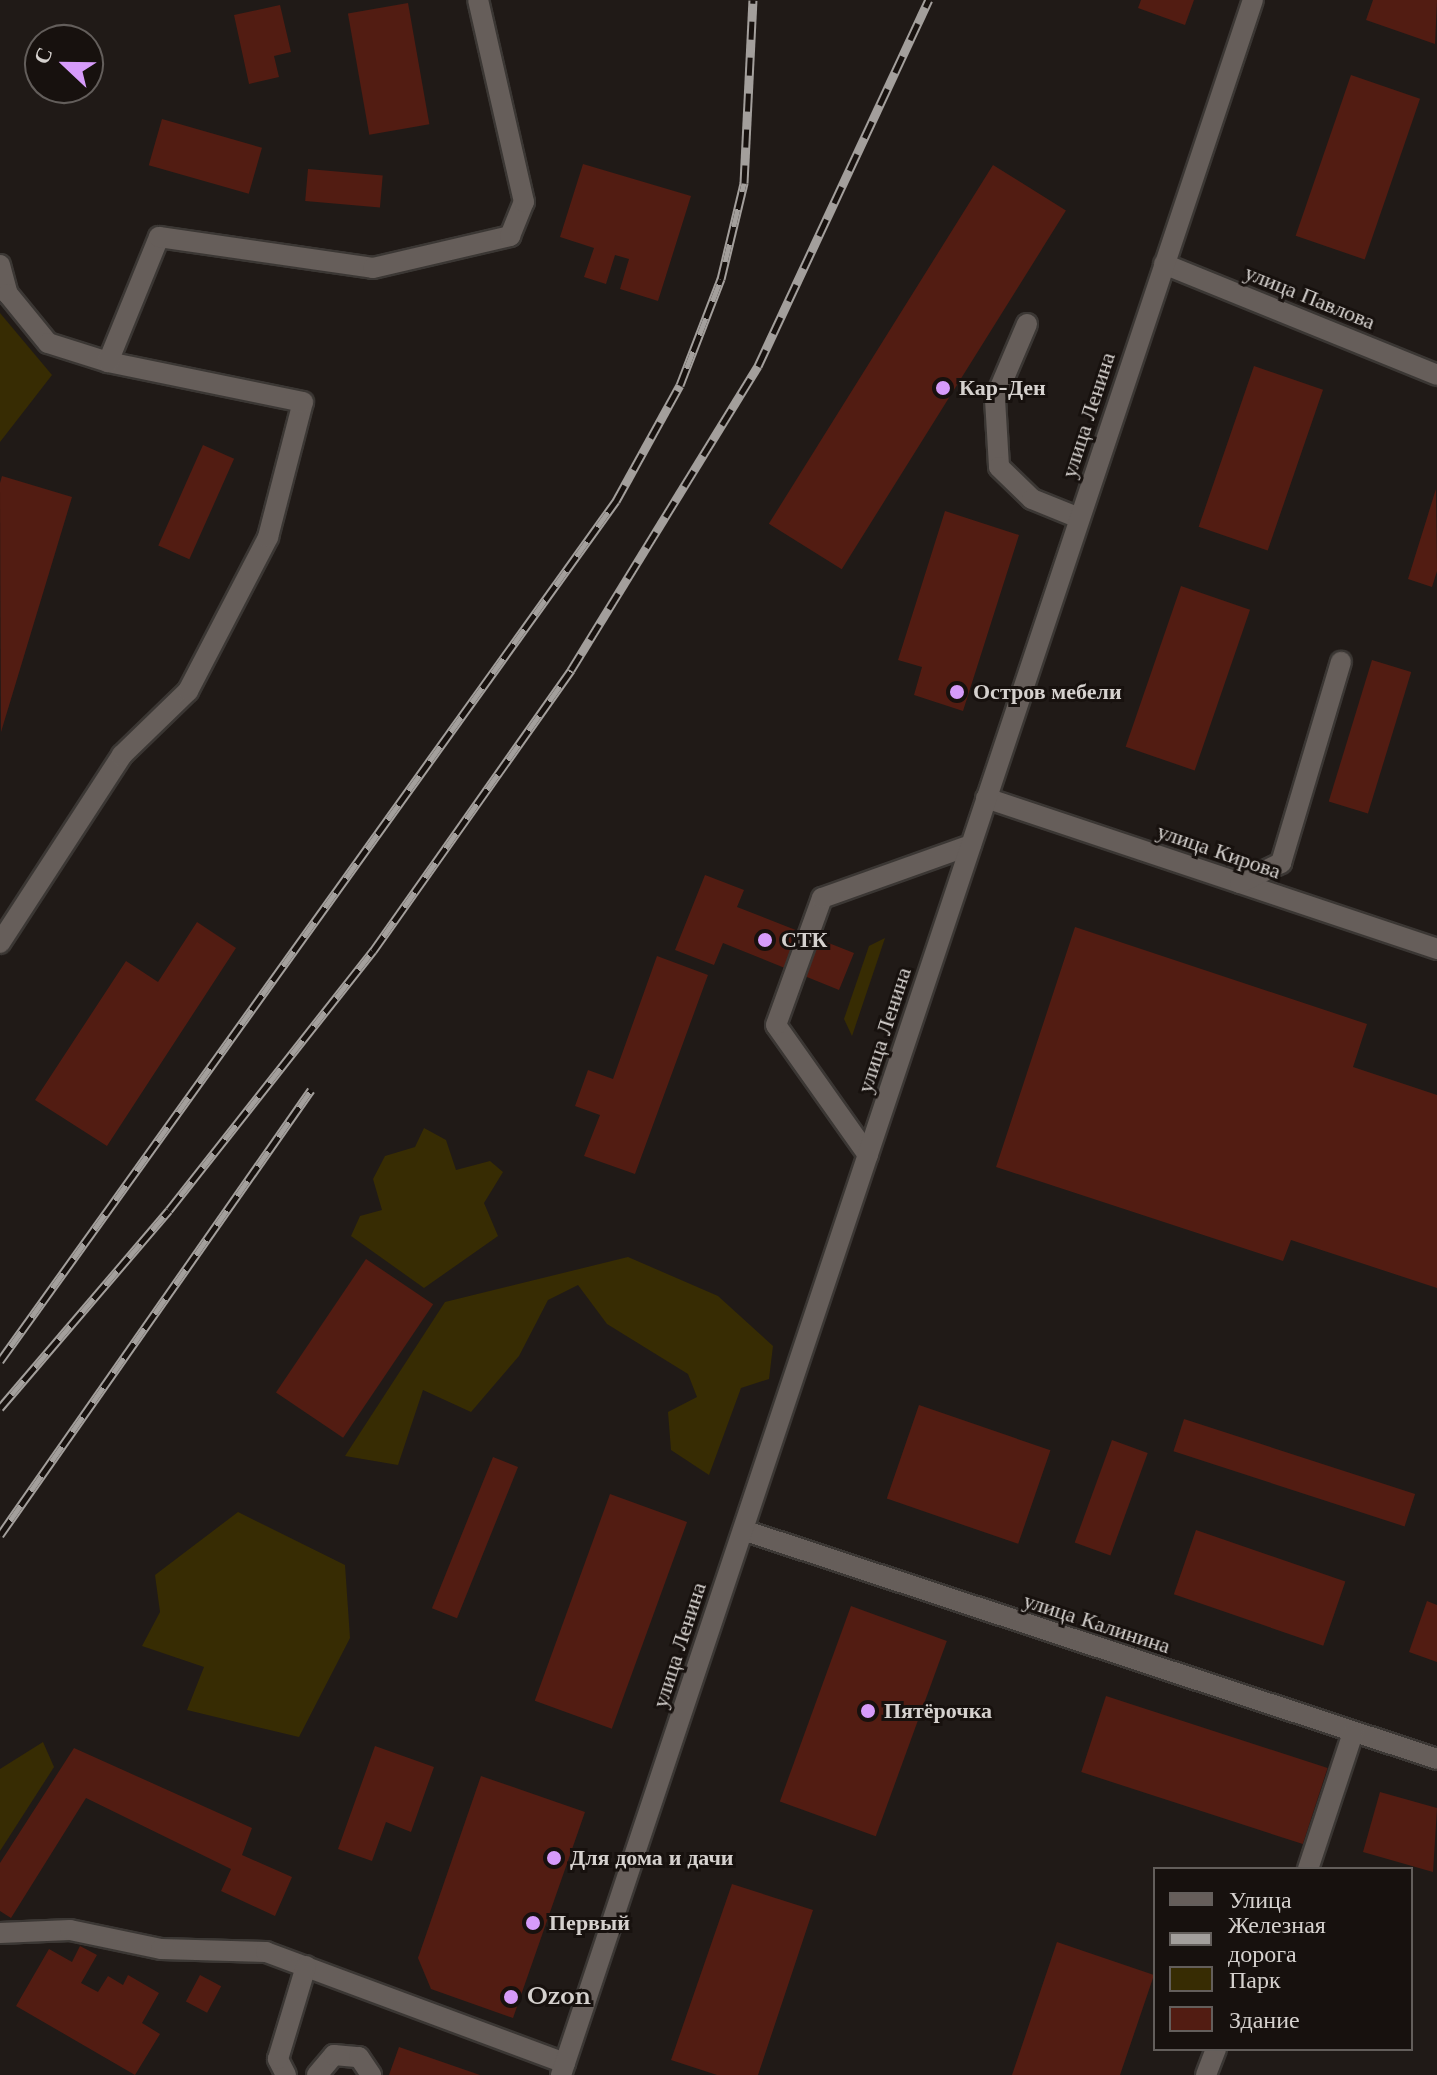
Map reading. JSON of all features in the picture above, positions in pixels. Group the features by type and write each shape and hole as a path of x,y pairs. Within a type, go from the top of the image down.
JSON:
{"street":[{"path":"108,362 159,237 373,268 510,236 524,202 478,0"},
{"name":"улица Ленина","path":"563,2069 1253,0"},
{"name":"улица Павлова","path":"1164,264 1437,375"},
{"path":"0,265 8,294 48,343 108,362 303,402 268,537 188,691 122,755 0,943"},
{"path":"1027,324 995,399 999,467 1032,499 1079,518"},
{"path":"1240,883 1281,863 1341,662"},
{"name":"улица Кирова","path":"986,798 1437,949"},
{"path":"868,1155 776,1025 822,898 971,845"},
{"name":"улица Калинина","path":"743,1530 1437,1759"},
{"path":"1309,1867 1353,1733"},
{"path":"0,1933 70,1930 161,1949 266,1952 563,2069"},
{"path":"286,2075 278,2059 306,1966"},
{"path":"1206,2075 1215,2051"},
{"path":"317,2075 334,2055 359,2057 371,2075"}],"green space":[{"path":"0,313 52,375 0,442"},
{"path":"885,938 852,1036 844,1019 869,946"},
{"path":"424,1128 446,1140 456,1170 490,1161 503,1172 484,1203 498,1236 424,1288 351,1236 360,1216 382,1210 373,1179 385,1156 415,1147"},
{"path":"628,1257 718,1296 773,1346 769,1379 741,1388 709,1475 671,1450 668,1412 697,1397 688,1374 607,1324 578,1285 548,1300 519,1356 471,1412 423,1390 398,1465 345,1456 445,1302"},
{"path":"238,1512 345,1565 350,1638 299,1737 187,1710 204,1667 142,1646 160,1612 155,1575"},
{"path":"43,1742 54,1767 0,1851 0,1769"}],"building":[{"path":"1141,0 1194,0 1185,25 1138,8"},
{"path":"1373,0 1437,0 1435,44 1366,20"},
{"path":"408,3 429,124 369,135 348,14"},
{"path":"280,5 291,52 274,56 279,77 249,84 234,15"},
{"path":"1351,75 1420,99 1365,260 1296,236"},
{"path":"162,119 262,148 249,194 149,165"},
{"path":"583,164 691,196 658,301 620,289 629,259 615,255 606,284 584,277 594,248 560,237"},
{"path":"993,165 1066,211 842,569 769,524"},
{"path":"308,169 383,176 380,207 305,201"},
{"path":"1254,366 1323,390 1268,551 1199,527"},
{"path":"203,445 234,459 189,559 158,545"},
{"path":"2,476 72,497 1,732 0,483"},
{"path":"1436,489 1437,571 1432,587 1408,579"},
{"path":"945,511 1019,535 963,711 914,695 922,667 898,660"},
{"path":"1181,586 1250,610 1195,771 1126,747"},
{"path":"1372,660 1411,672 1368,814 1329,802"},
{"path":"705,875 744,890 737,907 854,953 839,990 723,943 714,965 675,950"},
{"path":"197,922 236,948 107,1146 35,1100 126,961 158,982"},
{"path":"1075,927 1367,1024 1353,1067 1437,1095 1437,1288 1291,1240 1283,1261 996,1167"},
{"path":"657,956 708,975 635,1174 584,1156 600,1115 575,1106 588,1070 613,1079"},
{"path":"366,1259 433,1304 343,1438 276,1392"},
{"path":"919,1405 1050,1450 1018,1544 887,1499"},
{"path":"1184,1419 1415,1494 1405,1526 1173,1451"},
{"path":"1112,1440 1148,1453 1110,1555 1075,1542"},
{"path":"493,1457 518,1467 457,1618 432,1608"},
{"path":"610,1494 687,1522 612,1729 535,1701"},
{"path":"1196,1530 1345,1581 1323,1646 1174,1594"},
{"path":"1427,1601 1437,1605 1437,1662 1409,1652"},
{"name":"Пятёрочка","path":"851,1606 947,1641 876,1836 780,1801"},
{"path":"1106,1696 1328,1768 1303,1844 1081,1772"},
{"path":"375,1746 434,1767 411,1832 386,1822 372,1861 338,1849"},
{"path":"74,1748 252,1828 242,1855 292,1877 275,1916 221,1891 231,1869 86,1798 11,1918 0,1911 0,1863"},
{"path":"481,1776 585,1812 513,2018 431,1989 418,1958"},
{"path":"1380,1792 1437,1808 1433,1872 1363,1852"},
{"path":"732,1884 813,1910 758,2075 717,2075 671,2060"},
{"path":"1057,1942 1153,1975 1120,2075 1012,2075"},
{"path":"80,1946 97,1955 81,1983 98,1992 108,1976 123,1985 128,1975 159,1993 142,2023 160,2034 135,2075 16,2006 49,1949 72,1962"},
{"path":"200,1975 221,1986 207,2013 186,2001"},
{"path":"399,2047 480,2075 389,2075"}],"railway":[{"path":"0,1361 616,501 680,385 721,279 744,183 753,0"},
{"path":"0,1408 169,1210 373,951 571,670 758,366 929,0"},
{"path":"0,1535 311,1090"}],"place":[{"name":"Кар-Ден","path":"943,388"},
{"name":"Остров мебели","path":"957,692"},
{"name":"СТК","path":"765,940"},
{"name":"Пятёрочка","path":"868,1711"},
{"name":"Для дома и дачи","path":"554,1858"},
{"name":"Первый","path":"533,1923"},
{"name":"Ozon","path":"511,1997"}]}
